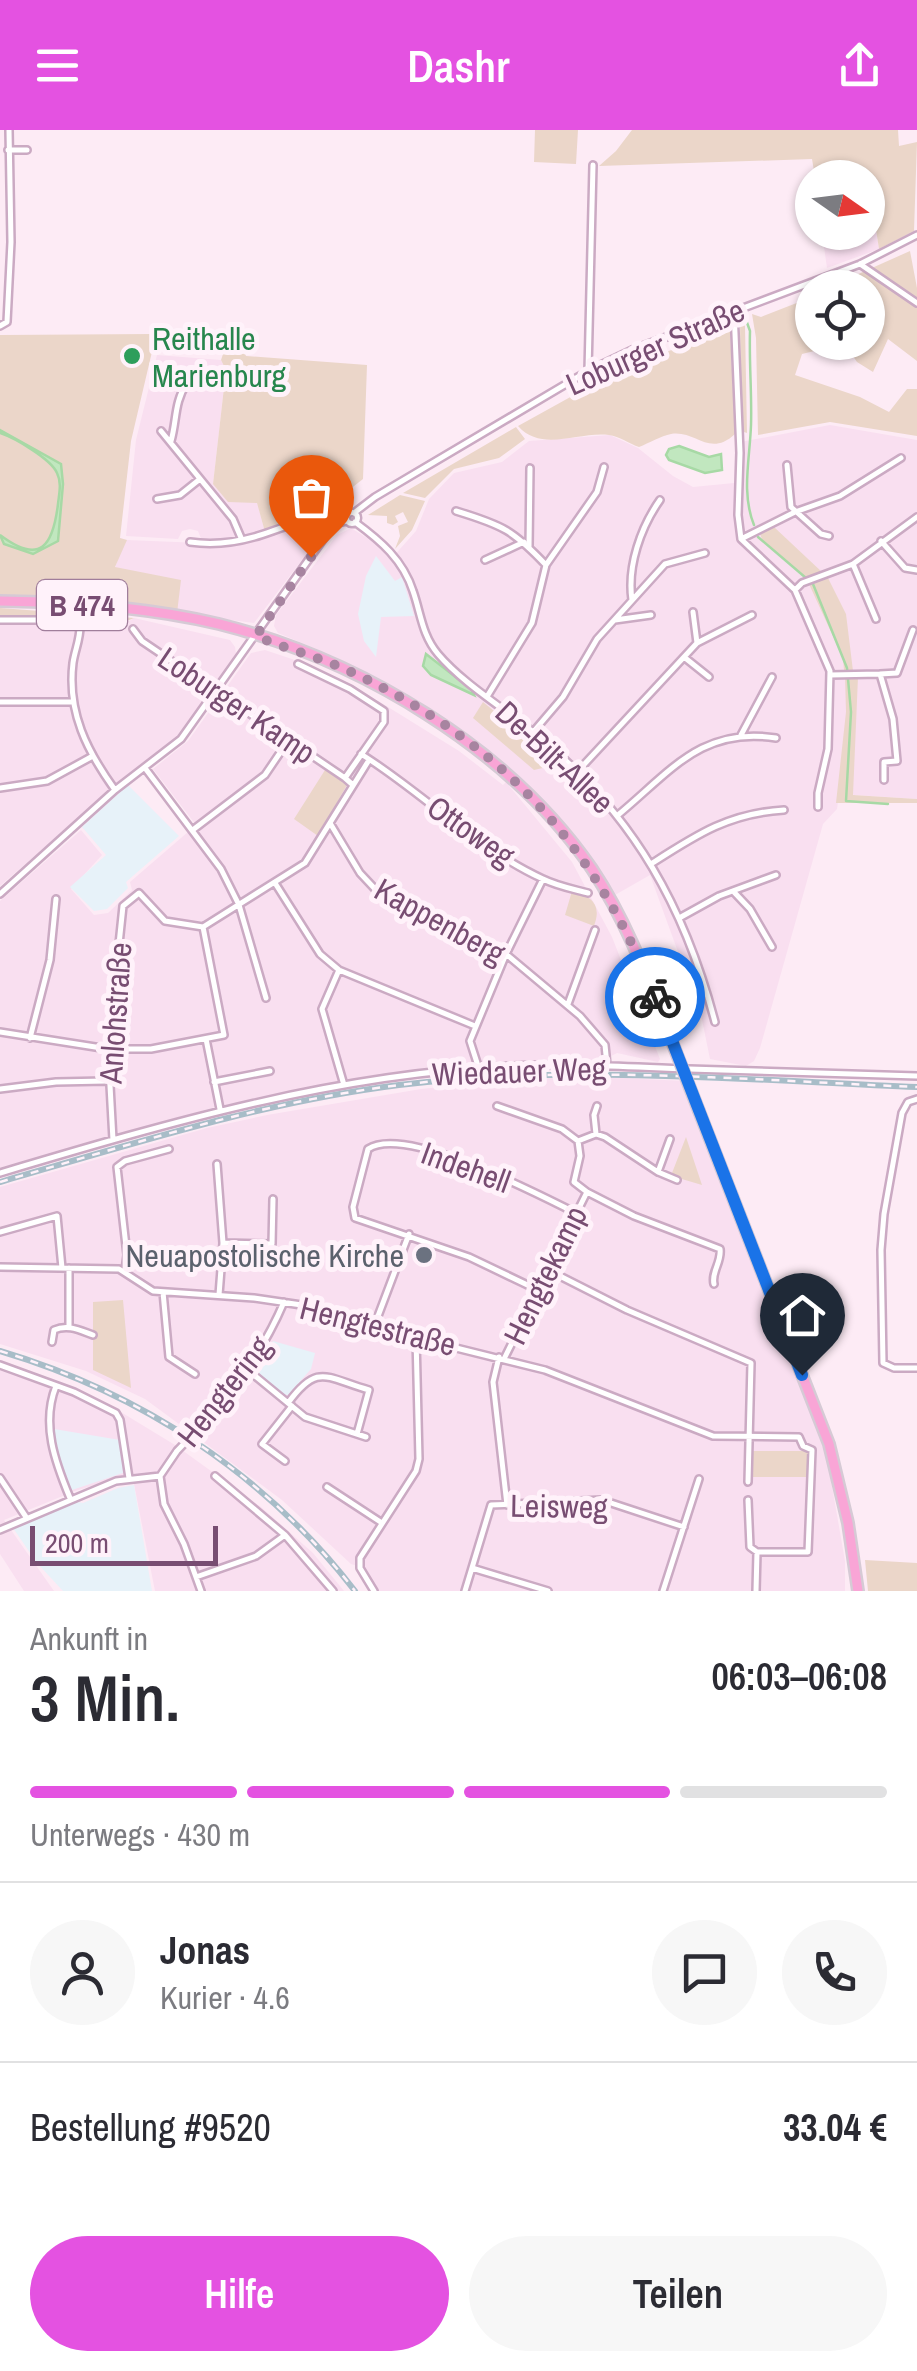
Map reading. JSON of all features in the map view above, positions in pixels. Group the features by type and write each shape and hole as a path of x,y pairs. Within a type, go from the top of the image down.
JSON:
{"main road":[{"name":"B 474","path":"0,601 164,614 219,624 351,672 412,705 479,751 528,792 567,836 605,890 633,943 828,1444 848,1522 858,1591"}],"street":[{"path":"0,326 6,322 10,279 9,130"},
{"path":"8,150 26,150"},
{"path":"588,371 593,166"},
{"name":"Loburger Straße","path":"346,520 348,514 354,514 375,497 588,371 632,350 860,264 917,235"},
{"path":"860,264 917,303"},
{"path":"734,310 741,539 795,590 830,676 828,749 818,807"},
{"path":"171,441 176,401 186,384 200,384"},
{"path":"161,431 233,518 242,540"},
{"path":"741,539 795,512 840,496 901,458"},
{"path":"787,465 791,507 821,534 829,536"},
{"path":"488,695 532,624 546,565 597,492 604,467"},
{"path":"527,545 530,468"},
{"path":"157,499 180,495 200,479"},
{"path":"632,600 630,589 642,526 660,500"},
{"path":"456,510 497,523 546,565"},
{"path":"0,894 114,790 181,740 329,532 337,523 355,522 354,514"},
{"path":"795,590 806,581 852,564 917,517"},
{"path":"190,542 242,540 302,522 329,532"},
{"name":"De-Bilt-Allee","path":"355,522 387,546 402,566 423,629 435,650 578,771 618,814 681,916 715,1022"},
{"path":"881,541 905,568 917,570"},
{"path":"484,560 527,545"},
{"path":"534,732 563,697 597,638 665,564 705,552"},
{"path":"852,564 876,619"},
{"path":"692,612 697,643"},
{"path":"615,620 651,614"},
{"path":"578,771 697,643 752,616"},
{"path":"0,620 80,623 73,664 77,723 91,756 114,790"},
{"name":"Loburger Kamp","path":"133,629 142,641 215,693 354,785"},
{"path":"830,676 897,673 913,630"},
{"path":"684,656 709,677"},
{"path":"298,664 384,711 384,722 345,778"},
{"path":"880,674 894,719 898,761 884,762 884,780"},
{"path":"741,735 772,676"},
{"path":"0,702 74,702"},
{"path":"618,814 706,744 741,735 776,738"},
{"path":"194,829 265,774 288,741"},
{"name":"Ottoweg","path":"361,754 462,828 543,879 588,893"},
{"path":"0,788 47,781 91,756"},
{"path":"0,1032 108,1049 152,1049 224,1036 202,926 305,864 370,760"},
{"path":"145,768 221,869 238,904 266,998"},
{"path":"651,864 705,830 744,814 784,810"},
{"name":"Kappenberg","path":"330,823 360,873 375,889 506,954 568,1004 605,1046 606,1066"},
{"path":"681,916 776,875"},
{"path":"478,1069 470,1041 543,879"},
{"path":"275,883 320,954 339,970 476,1026"},
{"path":"733,891 750,909 772,946"},
{"name":"Anlohstraße","path":"114,1140 108,1049 123,906 139,893 165,921 202,926"},
{"path":"30,1038 50,960 56,899"},
{"path":"568,1004 595,930"},
{"path":"339,970 322,1009 344,1085"},
{"path":"206,1039 220,1110"},
{"name":"Wiedauer Weg","path":"0,1172 276,1097 478,1069 606,1066 917,1076"},
{"path":"214,1082 270,1071"},
{"path":"0,1089 108,1081"},
{"path":"917,1100 908,1102 902,1114 881,1250 882,1356 888,1367 917,1368"},
{"path":"497,1106 562,1129 578,1141 596,1134 677,1180"},
{"path":"596,1134 597,1106"},
{"path":"658,1172 670,1139"},
{"name":"Hengtekamp","path":"502,1357 587,1192 574,1182 580,1156 578,1141"},
{"name":"Indehell","path":"409,1234 355,1218 353,1207 366,1154 376,1144 447,1155 576,1212"},
{"path":"124,1270 126,1255 117,1167 125,1161 169,1149"},
{"path":"217,1164 224,1243 219,1294"},
{"path":"587,1192 634,1216 720,1249 714,1284"},
{"path":"224,1243 272,1244 273,1199"},
{"path":"0,1232 57,1216 66,1268 69,1326"},
{"path":"375,1324 409,1234 470,1257 538,1290"},
{"name":"Hengtestraße","path":"0,1267 124,1270 145,1288 163,1292 284,1302 545,1370 712,1436 799,1436 804,1446 812,1450 808,1552 757,1552"},
{"path":"548,1270 628,1310 751,1363 748,1482"},
{"path":"163,1292 169,1357 196,1374"},
{"name":"Hengtering","path":"160,1476 248,1370 268,1340 284,1302"},
{"path":"52,1342 54,1330 69,1326 93,1334"},
{"path":"374,1591 359,1563 416,1471 419,1459 416,1338"},
{"path":"502,1357 493,1382 507,1505"},
{"path":"0,1365 56,1386 119,1417 130,1478"},
{"path":"248,1370 314,1422 366,1437"},
{"path":"286,1461 262,1444 306,1380 317,1376 369,1390 356,1434"},
{"path":"56,1386 49,1406 50,1431 60,1473 73,1496"},
{"path":"0,1530 73,1496 130,1478 160,1476 164,1504 200,1591"},
{"path":"215,1476 284,1535 334,1591"},
{"path":"0,1478 26,1516"},
{"path":"663,1591 700,1479"},
{"path":"327,1488 382,1523"},
{"name":"Leisweg","path":"472,1568 491,1506 602,1500 684,1527"},
{"path":"748,1500 748,1540 757,1552 756,1591"},
{"path":"196,1577 256,1556 284,1535"},
{"path":"465,1591 472,1568 548,1591"}],"shaded area":[{"path":"535,130 578,130 576,164 534,162"},
{"path":"632,130 898,130 899,146 917,142 914,231 885,246 885,160 599,166"},
{"path":"824,250 876,250 827,268"},
{"path":"910,251 917,288 917,361 888,339 885,346 885,270 867,270"},
{"path":"795,304 795,360 800,360 795,375 860,397 889,412 907,389 917,389 917,436 830,422 758,435 752,314 761,317"},
{"path":"740,318 745,326 747,433 741,431"},
{"path":"730,328 735,434 726,441 710,443 671,434 639,447 609,435 549,440 528,434 518,426 621,369"},
{"path":"152,334 155,339 131,441 120,538 127,540 115,567 181,580 177,613 0,597 0,335"},
{"path":"225,348 243,348 246,356 367,365 363,479 335,501 330,518 321,523 303,519 265,532 257,503 228,502 213,484 226,370 221,360"},
{"path":"157,355 221,360 226,370 213,484 257,502 265,532 226,541 202,541 198,531 190,529 182,531 178,539 126,536 136,440"},
{"path":"856,360 878,360 873,372"},
{"path":"830,425 917,440 917,799 839,794 837,809 823,824 760,1048 754,1061 746,1066 710,1059 701,1015 650,875 615,895 584,847 508,766 418,702 333,656 278,633 274,626 276,615 337,535 351,528 391,559 416,531 429,499 454,473 502,462 529,441 610,435 638,448 693,487 734,483 735,443"},
{"path":"516,427 525,439 499,458 454,469 425,498 403,493"},
{"path":"0,430 61,464 58,541 33,554 4,544 0,535 26,549 42,546 56,518 59,477 40,456"},
{"path":"679,446 709,457 721,454 722,470 705,473 669,460 669,449"},
{"path":"400,495 425,501 412,530 395,549 400,536 398,526 408,522 403,512 395,516 398,522 393,525 387,523 387,516 368,515"},
{"path":"301,525 318,529 321,535 254,623 177,613 115,568 127,540 225,544 260,539"},
{"path":"774,527 823,573 807,579 762,539 760,534"},
{"path":"376,556 395,581 402,577 414,616 381,617 376,657 364,641 358,614 366,576"},
{"path":"828,578 846,614 853,671 844,670 843,658 809,584"},
{"path":"0,608 134,618 111,623 63,616 0,617"},
{"path":"134,618 230,640 236,654 184,731 0,886 0,622 124,624"},
{"path":"265,650 380,702 459,751 503,785 506,782 572,862 612,937 660,1059 658,1062 617,1053 597,1063 407,1073 339,1083 215,1107 0,1170 0,901 81,830 102,855 71,889 94,915 108,913 132,890 130,882 196,825 153,769 188,741 251,653"},
{"path":"426,654 474,695 431,675 423,666"},
{"path":"845,676 858,677 853,795 917,799 917,803 836,803 846,712"},
{"path":"483,702 560,764 534,770 473,718"},
{"path":"325,770 347,785 318,836 294,819"},
{"path":"128,785 179,836 126,882 128,888 107,909 94,911 70,887 106,855 82,827"},
{"path":"572,891 594,902 594,926 565,915"},
{"path":"583,1076 685,1081 825,1446 845,1561 845,1591 378,1591 364,1568 351,1564 282,1500 145,1399 86,1371 0,1344 0,1187 207,1128 267,1115 421,1089"},
{"path":"686,1137 702,1185 672,1173"},
{"path":"123,1300 131,1388 93,1370 93,1302"},
{"path":"273,1341 315,1353 311,1369 288,1395 255,1372"},
{"path":"0,1362 111,1406 175,1445 261,1507 313,1553 344,1591 155,1591 132,1474 75,1491 4,1520 54,1591 24,1591 0,1554"},
{"path":"54,1429 120,1440 123,1473 72,1490 58,1461"},
{"path":"749,1451 811,1451 811,1477 748,1477"},
{"path":"134,1485 152,1591 63,1591 13,1528 77,1502"},
{"path":"865,1560 917,1563 917,1591 868,1591"}],"waterway":[{"path":"745,317 750,331 751,402 747,488 754,525"},
{"path":"758,537 813,584 847,668 851,712 846,801 888,804"}],"railway":[{"path":"0,1182 248,1113 399,1085 528,1075 593,1075 917,1087"},
{"path":"0,1351 102,1390 197,1443 281,1510 355,1591"}],"way so far":[{"path":"311,557 256,636 351,672 390,692 459,736 518,783 553,819 598,878 633,943 655,997"}],"place":[{"name":"Reithalle Marienburg","path":"132,356"},
{"name":"Neuapostolische Kirche","path":"424,1255"}],"route":[{"path":"655,997 802,1375"}]}
